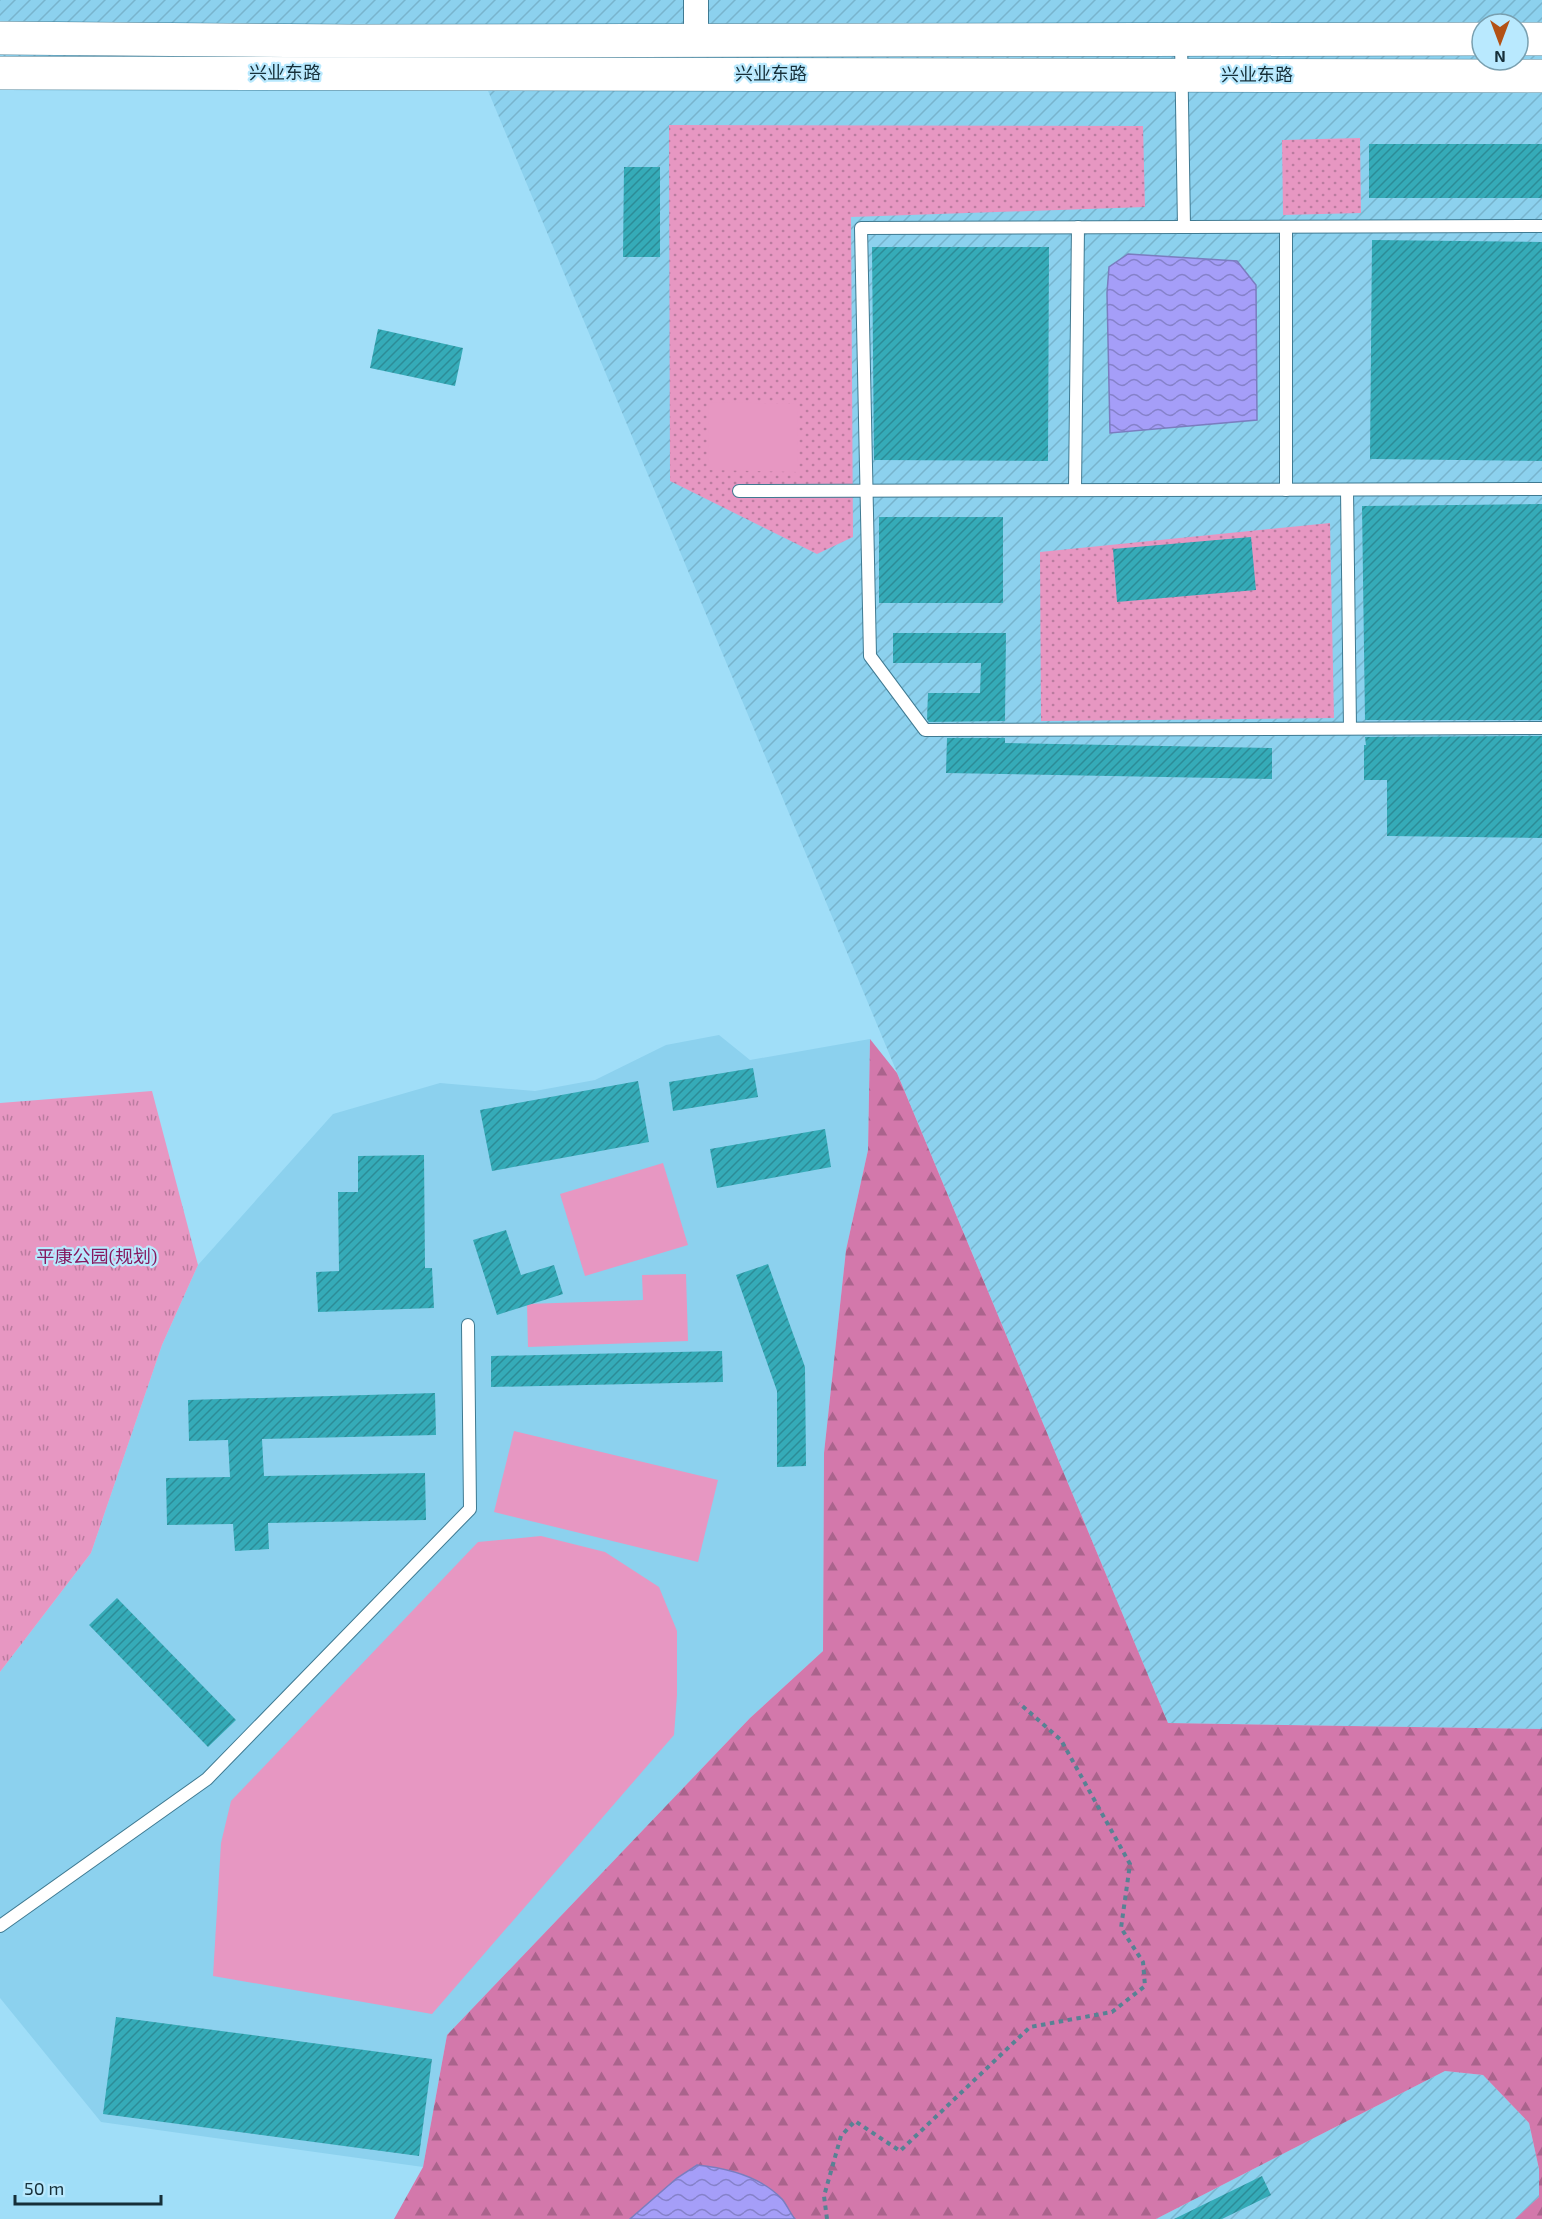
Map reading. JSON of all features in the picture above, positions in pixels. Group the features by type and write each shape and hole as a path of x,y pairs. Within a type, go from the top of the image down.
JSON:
{"street":[{"path":"696,0 696,39"},
{"name":"兴业东路","path":"0,38 341,41 1470,39"},
{"name":"兴业东路","path":"0,73 1542,76"}],"lane":[{"path":"1181,40 1184,226"},
{"path":"1286,226 1286,490"},
{"path":"1542,226 861,228 870,656 925,730 1542,728"},
{"path":"1075,490 1078,227"},
{"path":"740,491 1542,489"},
{"path":"1347,490 1350,728"},
{"path":"0,1926 207,1779 470,1509 468,1325"}],"path":[{"path":"827,2219 824,2196 841,2136 855,2121 900,2151 1030,2027 1112,2012 1145,1986 1143,1962 1121,1928 1130,1864 1061,1740 1018,1703"}],"shaded area":[{"path":"0,0 1542,0 1542,1729 1168,1723 481,74 0,73"},
{"path":"719,1035 750,1060 870,1039 868,1150 846,1250 824,1453 823,1651 750,1718 447,2035 423,2167 101,2122 0,1998 0,1672 91,1553 162,1345 198,1265 333,1114 440,1083 535,1091 595,1080 666,1045"},
{"path":"1445,2071 1483,2075 1529,2123 1539,2169 1539,2198 1515,2219 1156,2219"}],"green space":[{"path":"669,125 1143,126 1145,207 851,217 853,537 817,554 670,481"},
{"path":"1360,138 1361,213 1283,215 1282,140"},
{"path":"709,402 798,404 797,472 708,470"},
{"path":"1330,523 1334,718 1041,721 1040,552"},
{"path":"870,1039 897,1073 1168,1723 1542,1729 1542,2219 1515,2219 1539,2197 1539,2169 1529,2123 1483,2075 1445,2071 1156,2219 394,2219 423,2167 447,2035 750,1718 823,1651 824,1453 846,1250 868,1150"},
{"name":"平康公园(规划)","path":"152,1091 198,1265 162,1345 91,1553 0,1672 0,1103"},
{"path":"663,1163 688,1245 585,1276 560,1194"},
{"path":"686,1274 688,1341 528,1347 527,1304 643,1300 642,1275"},
{"path":"514,1431 718,1480 698,1562 494,1512"},
{"path":"541,1536 605,1552 659,1587 677,1631 677,1695 674,1735 432,2014 213,1976 221,1843 231,1801 478,1542"}],"water":[{"path":"1128,254 1237,261 1256,285 1257,420 1110,433 1107,293 1109,267"},
{"path":"697,2165 743,2174 764,2184 782,2199 795,2219 630,2219 677,2178"}],"building":[{"path":"1369,144 1542,144 1542,198 1369,198"},
{"path":"624,167 660,167 660,257 623,257"},
{"path":"1372,240 1542,242 1542,461 1370,459"},
{"path":"872,247 1049,247 1048,461 874,460"},
{"path":"378,329 463,348 455,386 370,368"},
{"path":"1542,504 1542,720 1365,720 1362,506"},
{"path":"879,517 1003,517 1003,603 879,603"},
{"path":"1251,537 1256,590 1117,602 1113,549"},
{"path":"893,633 1006,633 1005,721 929,722 927,719 928,693 980,693 981,663 893,663"},
{"path":"1542,736 1542,838 1387,836 1387,780 1364,780 1365,737"},
{"path":"947,738 1005,738 1005,743 1272,748 1272,779 946,773"},
{"path":"753,1068 758,1097 673,1111 669,1082"},
{"path":"638,1081 649,1142 492,1171 480,1110"},
{"path":"825,1129 831,1167 717,1188 710,1149"},
{"path":"424,1155 425,1268 432,1268 434,1308 318,1312 316,1272 339,1271 338,1192 358,1192 358,1156"},
{"path":"506,1230 521,1275 554,1265 563,1294 497,1315 473,1240"},
{"path":"768,1264 805,1367 806,1466 777,1467 777,1391 736,1275"},
{"path":"722,1351 723,1382 491,1387 491,1356"},
{"path":"435,1393 436,1435 262,1439 264,1476 425,1473 426,1520 268,1523 269,1549 235,1551 233,1524 167,1525 166,1478 230,1477 228,1440 189,1441 188,1400"},
{"path":"117,1598 236,1720 208,1747 89,1625"},
{"path":"116,2017 432,2059 419,2156 103,2114"},
{"path":"1262,2176 1271,2195 1222,2219 1174,2219"}]}
